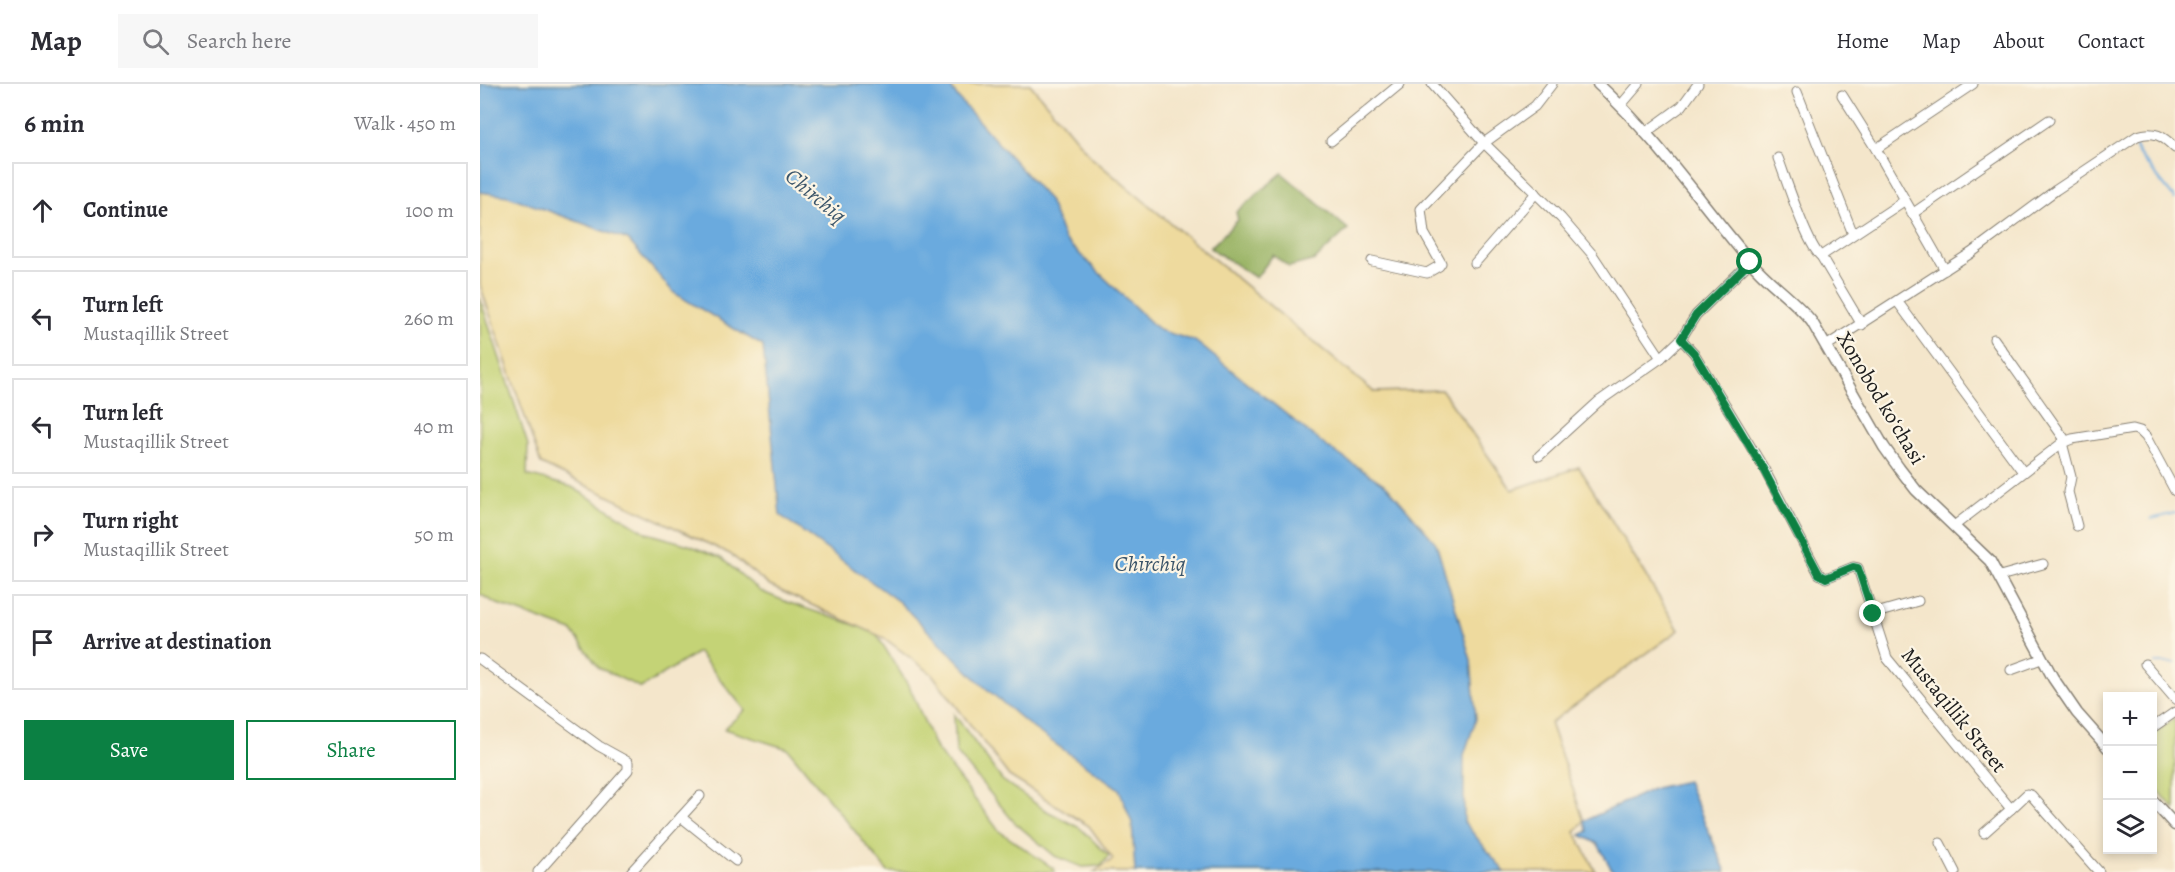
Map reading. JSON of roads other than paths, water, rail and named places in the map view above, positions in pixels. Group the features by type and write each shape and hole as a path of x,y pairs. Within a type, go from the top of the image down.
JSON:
{"main road":[{"name":"Xonobod koʻchasi","path":"1598,84 1646,133 1750,262 1812,322 1884,447 1917,490 1985,555 2000,576 2041,659 2069,701 2106,746"},
{"path":"2157,805 2175,825"}],"street":[{"path":"1331,141 1400,84"},
{"path":"1432,84 1484,143 1536,193 1592,254 1661,358"},
{"path":"1372,261 1427,273 1439,266 1441,263 1424,233 1421,209 1484,143 1535,106 1552,84"},
{"path":"1621,105 1639,84"},
{"path":"1646,133 1682,106 1698,84"},
{"path":"1876,149 1973,84"},
{"path":"1797,92 1853,234"},
{"path":"1842,95 1876,149 1945,270"},
{"path":"1912,214 2049,120"},
{"path":"1826,346 1945,270 2056,190 2137,136 2146,133 2156,134 2166,138 2175,148"},
{"path":"1778,158 1804,228 1816,253 1821,256 1862,325"},
{"path":"1475,263 1536,193"},
{"path":"1821,256 1904,201"},
{"path":"1539,456 1598,402 1661,358 1681,339 1696,315 1750,262"},
{"path":"1896,302 2023,472"},
{"name":"Mustaqillik Street","path":"1681,339 1694,353 1762,467 1819,574 1826,578 1853,567 1858,568 1887,658 2011,808"},
{"path":"1994,339 2064,442 2071,477 2068,492 2077,526"},
{"path":"1954,526 2064,442 2137,429 2146,437 2175,491"},
{"path":"2000,576 2043,564"},
{"path":"1873,614 1918,601"},
{"path":"480,659 599,746 626,759 629,766 628,770 538,872"},
{"path":"2011,670 2041,659"},
{"path":"2145,664 2175,699"},
{"path":"2157,725 2175,712"},
{"path":"1984,833 2027,794 2031,795 2099,872"},
{"path":"631,872 700,795"},
{"path":"681,817 736,861"},
{"path":"1940,843 1955,872"}],"water":[{"name":"Chirchiq","path":"480,84 949,84 958,98 1049,200 1064,239 1159,330 1195,341 1327,447 1387,486 1436,543 1471,660 1476,719 1464,755 1464,822 1505,872 1135,872 1132,823 1119,789 1030,726 981,684 899,602 780,515 763,346 674,293 628,240 508,196 480,192"},
{"path":"1687,781 1726,872 1613,872 1598,844 1581,835 1588,831 1584,821 1655,788"}],"waterway":[{"path":"2134,143 2138,153 2175,199"},
{"path":"2151,519 2175,513"},
{"path":"2156,663 2175,663"}]}
